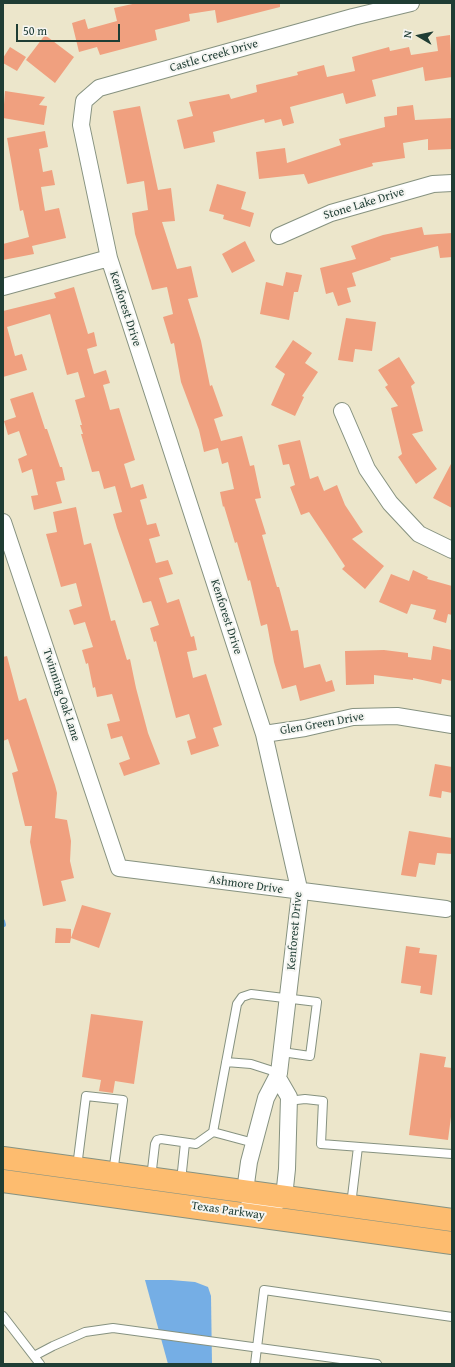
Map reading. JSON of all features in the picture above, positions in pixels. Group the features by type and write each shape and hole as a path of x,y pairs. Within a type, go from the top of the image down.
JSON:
{"main road":[{"name":"Texas Parkway","path":"3,1158 452,1220"},
{"name":"Texas Parkway","path":"3,1181 452,1243"}],"street":[{"name":"Castle Creek Drive","path":"89,165 81,125 84,101 99,88 352,17 411,3"},
{"name":"Kenforest Drive","path":"89,165 109,258 264,734 300,893 278,1076 266,1098 249,1162 245,1191"},
{"name":"Stone Lake Drive","path":"279,236 331,213 433,184 452,183"},
{"path":"3,287 109,258"},
{"path":"342,411 367,469 390,503 419,534 452,550"},
{"name":"Twinning Oak Lane","path":"3,522 7,547 119,868"},
{"name":"Glen Green Drive","path":"264,734 305,728 353,717 397,716 452,725"},
{"name":"Ashmore Drive","path":"119,868 300,893 446,910"},
{"path":"242,1213 252,1204 276,1203 284,1197 287,1169 289,1097 278,1076"}],"lane":[{"path":"151,1179 155,1144 157,1140 160,1139 196,1144 213,1132 237,1004 242,997 251,994 317,1002 310,1056 282,1052"},
{"path":"226,1062 251,1064 278,1076"},
{"path":"77,1168 86,1096 123,1100 113,1173"},
{"path":"288,1101 305,1099 323,1101 321,1144 452,1154"},
{"path":"213,1132 254,1143"},
{"path":"181,1182 185,1142"},
{"path":"351,1206 358,1147"},
{"path":"255,1364 264,1290 452,1317"},
{"path":"3,1316 40,1364"},
{"path":"34,1356 84,1332 113,1328 377,1364"}],"water":[{"path":"145,1280 195,1282 208,1287 211,1296 212,1364 168,1364"}],"building":[{"path":"137,3 280,3 280,7 217,23 215,10 189,14 190,21 155,30 157,40 100,55 97,47 79,52 72,23 85,19 88,29 117,21 114,8"},
{"path":"45,35 74,57 55,83 26,60"},
{"path":"450,35 452,77 425,81 423,67 372,80 376,96 346,104 343,93 290,107 294,123 283,126 281,119 265,123 264,119 213,132 215,142 184,149 177,120 193,116 189,102 229,94 231,99 257,92 256,85 298,75 297,72 324,65 327,77 355,71 352,57 389,47 390,51 409,47 411,55 438,51 436,37"},
{"path":"10,47 26,57 17,71 3,63 3,58"},
{"path":"5,91 45,97 39,105 47,106 44,125 3,118"},
{"path":"413,105 415,120 452,118 452,149 428,150 428,139 403,143 405,158 372,163 373,166 308,184 304,174 259,179 256,152 285,148 287,163 341,145 339,139 385,127 384,117 397,115 397,107"},
{"path":"140,106 158,190 171,188 175,221 162,222 177,269 191,266 198,297 188,299 201,341 210,386 212,385 223,416 214,419 221,441 242,436 250,466 254,465 261,498 255,499 266,534 262,535 277,587 279,587 291,631 298,630 304,668 320,664 326,682 332,680 335,691 300,701 296,685 282,689 274,662 267,624 261,626 250,580 248,581 237,542 235,543 224,506 223,507 220,492 234,489 228,462 222,464 218,448 204,452 199,430 181,382 174,343 171,344 163,317 173,314 167,287 152,290 135,234 132,213 148,210 144,181 127,184 113,111"},
{"path":"45,131 48,147 39,149 43,172 52,170 55,185 41,187 45,211 59,208 66,238 32,246 34,254 3,260 3,244 29,237 23,210 20,211 7,138"},
{"path":"217,184 246,192 241,209 254,213 250,227 223,219 224,215 209,211"},
{"path":"422,227 424,235 452,233 452,257 440,258 438,246 390,258 391,260 352,273 356,286 347,288 351,302 338,306 333,292 326,294 320,268 356,259 351,246 383,235"},
{"path":"245,241 255,261 232,273 222,254"},
{"path":"286,272 302,275 298,292 294,292 289,320 260,314 266,282 283,286"},
{"path":"74,287 88,334 94,332 97,346 87,349 94,374 106,370 110,383 103,385 110,410 119,408 135,460 124,464 131,488 143,484 147,498 140,500 147,525 156,523 160,536 149,539 156,563 168,560 173,574 159,578 167,603 179,599 191,637 194,636 197,650 187,652 193,678 206,674 222,725 213,728 219,746 191,755 187,741 196,738 189,714 176,718 156,641 154,642 150,628 159,625 151,601 143,603 117,528 113,514 122,512 115,486 104,489 99,471 92,472 81,434 83,434 80,425 82,425 75,400 85,397 78,372 67,375 50,314 7,327 15,356 22,354 27,370 3,377 3,311 56,298 54,293"},
{"path":"346,318 376,322 372,351 355,349 353,362 338,360"},
{"path":"293,340 312,353 305,363 318,372 302,396 304,397 295,416 271,405 285,374 275,367"},
{"path":"399,357 415,383 411,386 423,431 412,434 437,469 416,484 398,457 402,454 391,408 398,406 385,387 388,385 378,370"},
{"path":"33,392 45,429 47,429 60,467 62,467 65,480 56,482 62,503 34,510 31,496 38,495 32,469 22,473 18,459 27,455 19,431 8,435 4,421 16,417 10,399"},
{"path":"300,440 310,479 318,476 324,491 337,485 345,505 363,532 352,539 384,566 365,589 342,569 345,566 309,512 301,515 290,487 295,485 289,464 283,465 278,445"},
{"path":"452,462 452,508 433,498"},
{"path":"76,507 84,545 91,543 111,621 115,620 127,660 130,659 148,733 160,764 124,776 119,763 130,759 122,736 111,739 107,724 120,721 112,694 97,697 95,687 93,688 88,663 86,664 82,650 93,647 85,622 74,625 69,610 82,606 76,583 61,587 46,534 57,532 53,512"},
{"path":"413,570 428,577 427,579 452,586 452,615 448,614 446,623 433,619 436,610 411,604 407,614 379,602 391,574 409,581"},
{"path":"433,646 452,650 452,681 442,679 441,684 413,678 413,680 374,675 374,684 346,685 345,651 384,650 408,653 408,657 431,660"},
{"path":"7,656 19,701 26,698 55,785 57,793 55,818 67,820 71,841 70,861 74,878 61,881 66,901 43,906 30,842 32,826 25,826 12,773 18,771 8,739 3,741 3,657"},
{"path":"435,764 452,767 452,793 442,791 441,798 429,796"},
{"path":"409,831 452,838 452,854 437,853 435,865 419,863 416,877 401,875"},
{"path":"82,905 111,913 99,948 71,938"},
{"path":"56,928 71,929 70,943 55,943"},
{"path":"406,946 420,948 419,953 437,955 432,995 420,993 421,986 401,983"},
{"path":"91,1014 143,1021 134,1084 115,1081 113,1093 99,1091 101,1080 82,1077"},
{"path":"420,1053 446,1057 444,1067 452,1068 452,1109 448,1140 409,1135"}],"waterway":[{"path":"3,921 4,925"}]}
